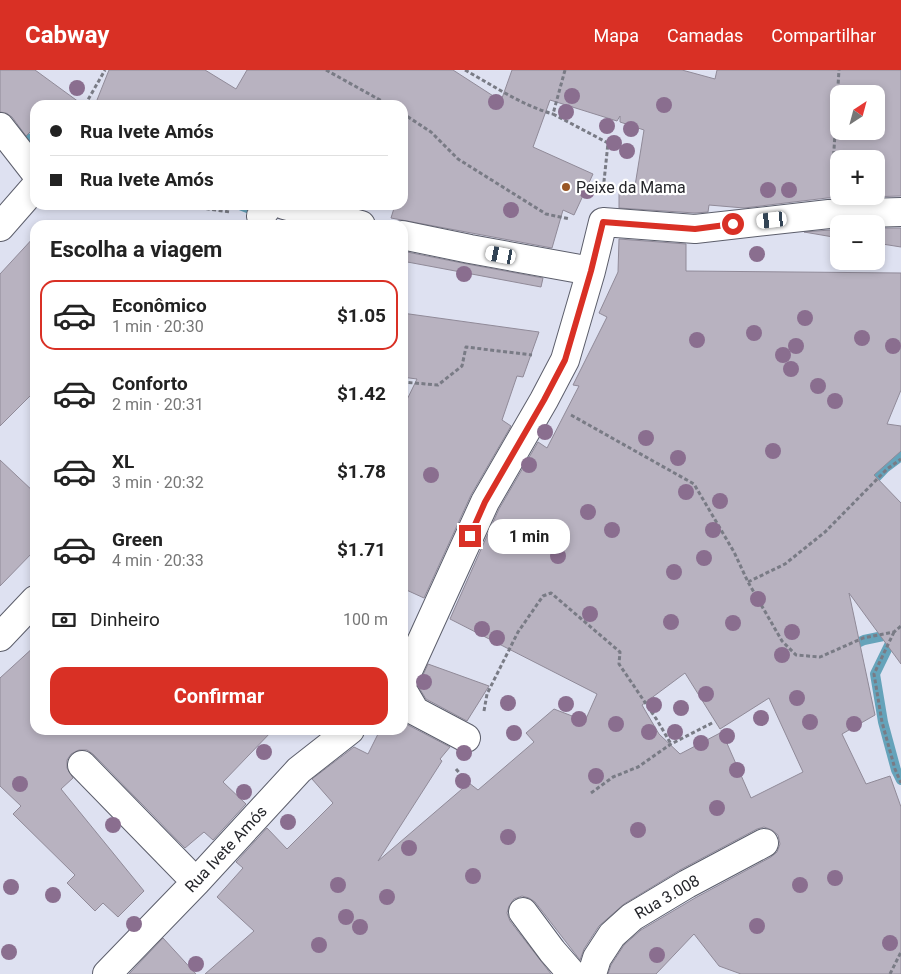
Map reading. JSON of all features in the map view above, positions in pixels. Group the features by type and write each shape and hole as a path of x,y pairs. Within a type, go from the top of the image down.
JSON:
{"street":[{"path":"0,127 30,166"},
{"path":"0,228 30,193"},
{"path":"277,210 333,220"},
{"path":"408,671 485,502 565,360 591,271 601,222 695,229 829,214 901,212"},
{"path":"408,236 591,271"},
{"path":"0,638 30,605"},
{"path":"408,699 415,711 466,738"},
{"name":"Rua Ivete Amós","path":"107,974 196,882 299,770 344,735"},
{"path":"82,765 196,882"},
{"name":"Rua 3.008","path":"592,974 597,958 612,935 632,917 687,884 764,843"},
{"path":"523,912 572,974"}],"path":[{"path":"88,100 105,70"},
{"path":"326,70 380,100"},
{"path":"408,117 431,132 458,159 546,214 561,218 601,222 608,143 553,114 542,111 502,92 465,70"},
{"path":"553,114 565,70"},
{"path":"829,214 839,70"},
{"path":"408,382 438,385 462,366 466,347 565,360"},
{"path":"544,400 694,484 734,552 748,582 782,641 796,655 820,657 863,638 894,632"},
{"path":"748,582 785,564 825,532 887,469 901,459"},
{"path":"467,782 447,757 466,738 484,710 487,694 518,632 542,596 551,593 620,652 619,664 671,744"},
{"path":"901,626 894,632 874,674 882,722 895,769 901,782"},
{"path":"591,793 613,778 638,767 671,744 714,722"},
{"path":"890,974 901,952"}],"building":[{"path":"0,70 35,70 76,100 30,100 30,132 26,136 12,117 0,112"},
{"path":"109,70 205,70 236,89 247,70 453,70 501,101 512,70 682,70 715,79 717,70 901,70 901,196 885,196 885,150 830,150 830,198 744,208 709,205 708,212 695,213 619,208 619,186 634,192 644,130 620,122 620,116 617,121 550,100 533,147 593,174 574,215 563,210 552,248 391,218 393,210 408,210 408,100 97,100"},
{"path":"885,228 901,228 901,247 885,244"},
{"path":"830,230 830,236 804,232"},
{"path":"619,239 686,244 686,271 901,273 901,390 887,424 901,426 901,451 874,475 901,503 901,664 849,593 875,715 842,734 866,784 890,776 901,807 901,974 741,974 719,966 694,934 656,974 608,974 611,965 624,945 641,930 777,852 780,844 778,835 764,827 680,870 624,904 599,926 584,949 580,960 535,902 522,896 514,899 507,913 510,921 551,974 205,974 254,931 217,897 243,868 236,862 267,828 287,849 333,803 312,779 354,747 368,754 378,735 408,735 408,725 450,747 440,759 442,761 378,861 469,783 478,790 534,742 526,733 554,709 585,721 597,694 450,619 499,509 538,442 547,448 579,386 573,385 607,317 599,313 618,272","holes":["685,673 720,729 769,698 803,772 751,798 722,732 680,754 659,734 642,705"]},
{"path":"30,241 30,396 0,426 0,274"},
{"path":"408,252 543,278 541,287 408,262"},
{"path":"408,314 539,332 523,377 517,376 502,420 511,426 471,495 424,598 408,591 408,398 417,379 408,378"},
{"path":"0,460 30,488 30,555 0,586"},
{"path":"30,651 30,735 268,735 223,782 246,804 213,840 204,832 185,848 93,754 87,750 79,750 71,754 67,760 67,768 73,778 61,789 144,891 118,917 103,903 95,911 67,883 75,875 13,814 21,806 0,786 0,678"},
{"path":"428,664 489,686 467,721 426,699 418,686"},
{"path":"163,938 196,974 129,974"}],"waterway":[{"path":"13,129 30,140"},
{"path":"252,210 260,213 261,211"},
{"path":"867,487 885,468 901,456"},
{"path":"901,627 895,633 875,674 883,722 896,770 901,780"},
{"path":"847,648 864,640 893,634"}],"place":[{"name":"Peixe da Mama","path":"566,187"}],"route":[{"path":"470,536 485,502 565,360 603,222 695,229 733,224"}]}
